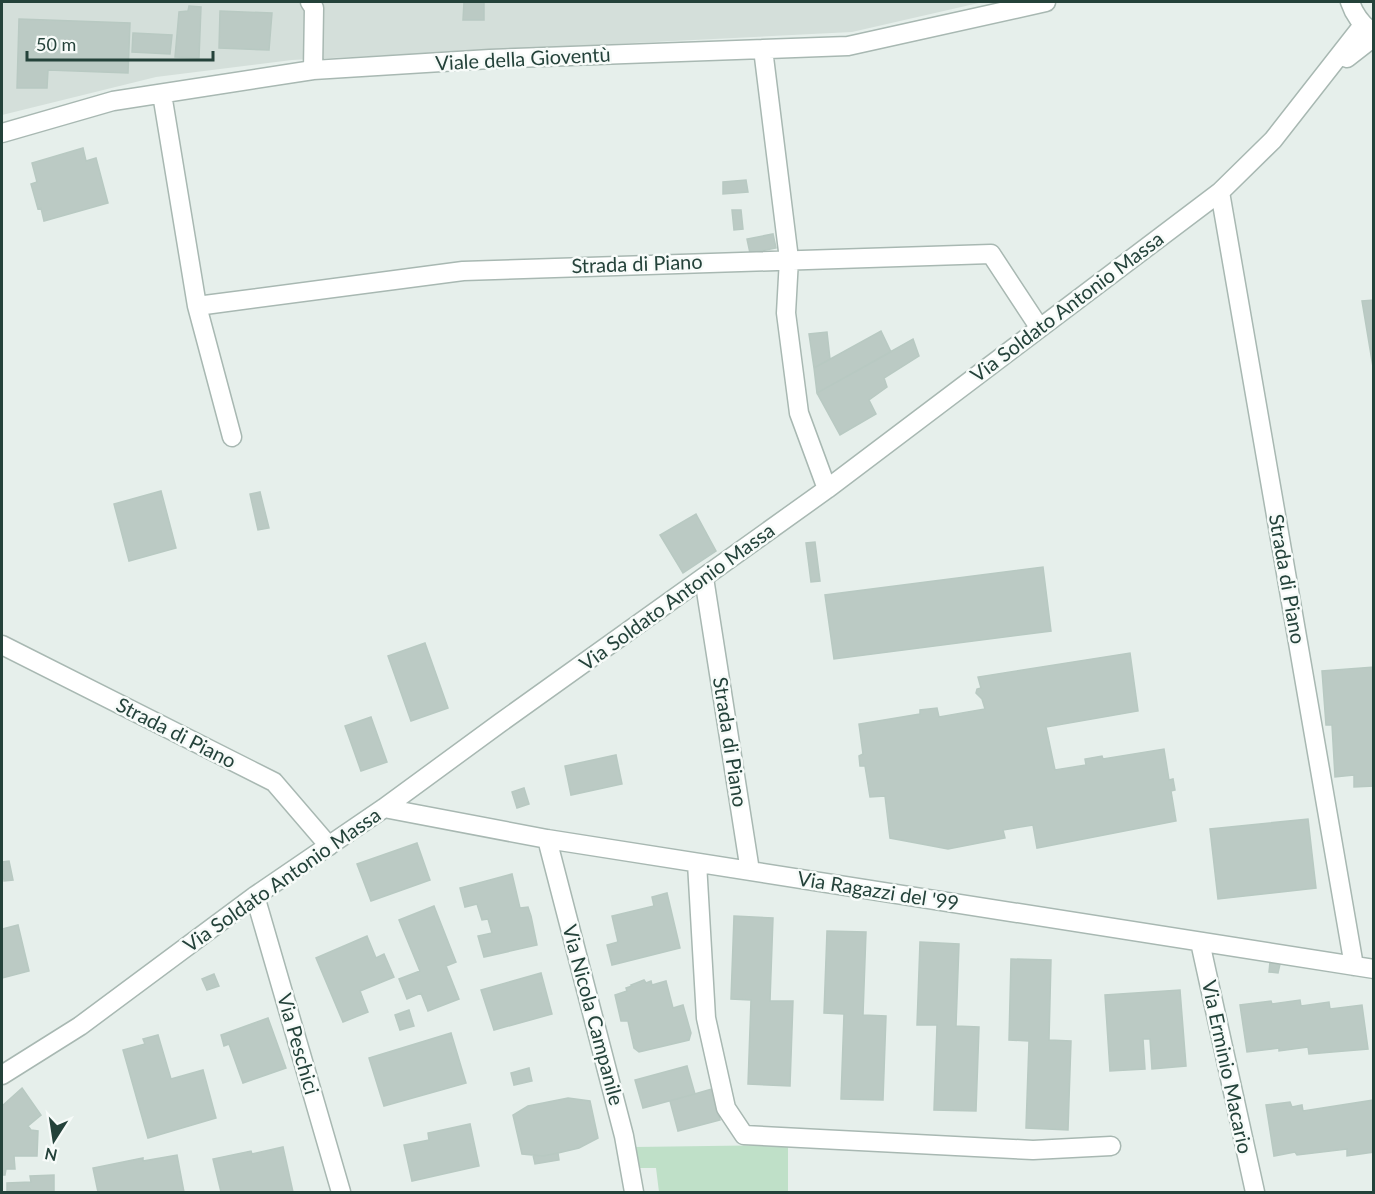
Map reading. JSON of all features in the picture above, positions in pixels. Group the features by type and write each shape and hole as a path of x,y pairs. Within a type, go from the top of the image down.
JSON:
{"street":[{"path":"310,2 314,8 313,70"},
{"name":"Viale della Gioventù","path":"2,133 113,101 313,70 490,59 848,46 1046,2"},
{"path":"1350,2 1353,11 1370,31"},
{"name":"Via Soldato Antonio Massa","path":"2,1075 80,1026 255,897 384,808 827,489 1220,192 1273,140 1320,81 1370,31"},
{"path":"764,49 789,259 786,313 799,413 827,489"},
{"path":"162,94 197,306 232,437"},
{"name":"Strada di Piano","path":"1220,192 1354,966"},
{"name":"Strada di Piano","path":"197,306 463,271 991,254 1039,327"},
{"name":"Strada di Piano","path":"704,578 750,871"},
{"name":"Strada di Piano","path":"2,645 274,782 329,846"},
{"name":"Via Ragazzi del '99","path":"384,808 547,839 1374,969"},
{"name":"Via Nicola Campanile","path":"547,839 624,1136 633,1192"},
{"path":"697,862 706,1018 726,1108 744,1135 1033,1150 1111,1146"},
{"name":"Via Peschici","path":"255,897 341,1192"},
{"name":"Via Erminio Macario","path":"1200,942 1255,1192"}],"shaded area":[{"path":"2,2 983,2 852,32 292,60 156,77 2,115"}],"green space":[{"path":"788,1145 788,1192 659,1192 656,1168 636,1168 634,1147"}],"building":[{"path":"464,2 484,2 484,20 463,20"},
{"path":"189,6 201,7 199,58 175,57 179,12 188,11"},
{"path":"220,11 272,13 269,50 219,48"},
{"path":"19,19 130,23 128,73 48,70 47,88 17,88"},
{"path":"133,33 172,35 170,54 132,52"},
{"path":"83,148 86,161 96,158 108,203 44,221 31,184 37,182 32,163"},
{"path":"746,180 748,192 723,194 723,182"},
{"path":"732,210 741,210 743,229 734,230"},
{"path":"773,234 776,248 750,253 747,239"},
{"path":"1374,300 1374,373 1362,301"},
{"path":"881,331 891,352 817,393 814,368"},
{"path":"827,332 830,359 814,368 809,334"},
{"path":"913,339 919,356 884,378 887,387 869,400 876,414 840,435 817,393"},
{"path":"161,491 176,548 129,561 114,504"},
{"path":"260,492 269,528 258,530 250,494"},
{"path":"696,514 716,551 683,573 660,535"},
{"path":"815,542 820,581 811,582 806,543"},
{"path":"1043,567 1051,631 834,659 825,595"},
{"path":"425,643 448,708 411,721 388,656"},
{"path":"1130,653 1138,711 1046,727 1055,770 1086,765 1085,759 1102,756 1103,759 1164,749 1169,780 1173,779 1175,790 1171,791 1176,821 1037,848 1033,825 1003,830 1005,838 948,849 890,838 885,796 870,797 865,766 860,766 859,756 863,754 859,724 920,714 920,710 937,708 939,717 985,709 982,699 976,693 977,689 981,688 978,677"},
{"path":"1374,667 1374,786 1354,787 1354,775 1335,777 1332,725 1326,725 1322,671"},
{"path":"371,717 387,762 361,771 345,726"},
{"path":"616,755 622,784 571,795 565,766"},
{"path":"524,788 529,804 517,808 512,792"},
{"path":"1308,819 1316,888 1218,899 1210,829"},
{"path":"417,843 430,880 371,901 357,864"},
{"path":"9,861 13,880 4,881 2,862"},
{"path":"512,874 520,908 528,907 537,945 484,957 478,936 492,933 488,919 482,920 477,904 465,907 460,888"},
{"path":"667,893 680,948 612,965 607,945 618,942 612,916 654,906 652,897"},
{"path":"434,906 456,962 446,966 459,999 428,1011 421,993 407,999 399,979 420,971 399,920"},
{"path":"734,916 773,918 770,1001 793,1001 790,1086 748,1084 751,1000 731,999"},
{"path":"18,925 29,971 2,978 2,929"},
{"path":"827,931 866,932 863,1015 886,1016 883,1100 841,1099 844,1014 824,1013"},
{"path":"367,936 376,958 384,954 394,977 360,991 368,1012 343,1022 316,958"},
{"path":"920,942 959,944 956,1026 979,1027 976,1111 934,1110 937,1025 917,1025"},
{"path":"1011,959 1051,960 1049,1040 1071,1041 1068,1130 1026,1128 1029,1041 1009,1040"},
{"path":"1270,962 1280,964 1278,973 1269,972"},
{"path":"541,973 552,1014 494,1030 481,990"},
{"path":"214,974 219,986 207,990 202,979"},
{"path":"644,980 646,983 651,981 652,985 666,981 673,1008 683,1005 691,1033 689,1040 639,1052 634,1048 628,1021 621,1021 615,995 627,991 626,988"},
{"path":"1180,990 1186,1066 1152,1069 1150,1039 1143,1039 1145,1069 1110,1071 1105,995"},
{"path":"1300,1000 1301,1006 1329,1002 1330,1009 1362,1005 1368,1049 1309,1054 1308,1047 1247,1052 1240,1005"},
{"path":"409,1010 414,1026 400,1030 395,1015"},
{"path":"268,1018 286,1068 243,1083 229,1044 224,1046 221,1035"},
{"path":"451,1033 466,1083 384,1106 369,1058"},
{"path":"158,1035 171,1079 203,1070 216,1118 148,1138 123,1050 145,1044 143,1039"},
{"path":"687,1066 695,1094 643,1108 635,1080"},
{"path":"529,1068 532,1081 514,1085 511,1073"},
{"path":"22,1088 41,1115 28,1126 31,1130 38,1131 37,1156 14,1156 15,1169 6,1169 5,1175 2,1175 2,1106"},
{"path":"712,1089 720,1120 678,1131 670,1101"},
{"path":"568,1098 590,1101 598,1138 579,1148 558,1153 543,1156 522,1154 513,1115 528,1106"},
{"path":"1374,1100 1374,1152 1347,1156 1347,1149 1297,1155 1295,1152 1274,1156 1266,1105 1290,1102 1292,1107 1302,1105 1303,1111"},
{"path":"470,1124 479,1166 412,1181 404,1145 429,1140 428,1133"},
{"path":"283,1147 293,1192 221,1192 213,1159"},
{"path":"558,1153 559,1160 535,1164 533,1155"},
{"path":"177,1155 184,1192 98,1192 93,1168 143,1158 143,1161"},
{"path":"54,1175 54,1192 7,1192 7,1183 31,1182 30,1176"}]}
